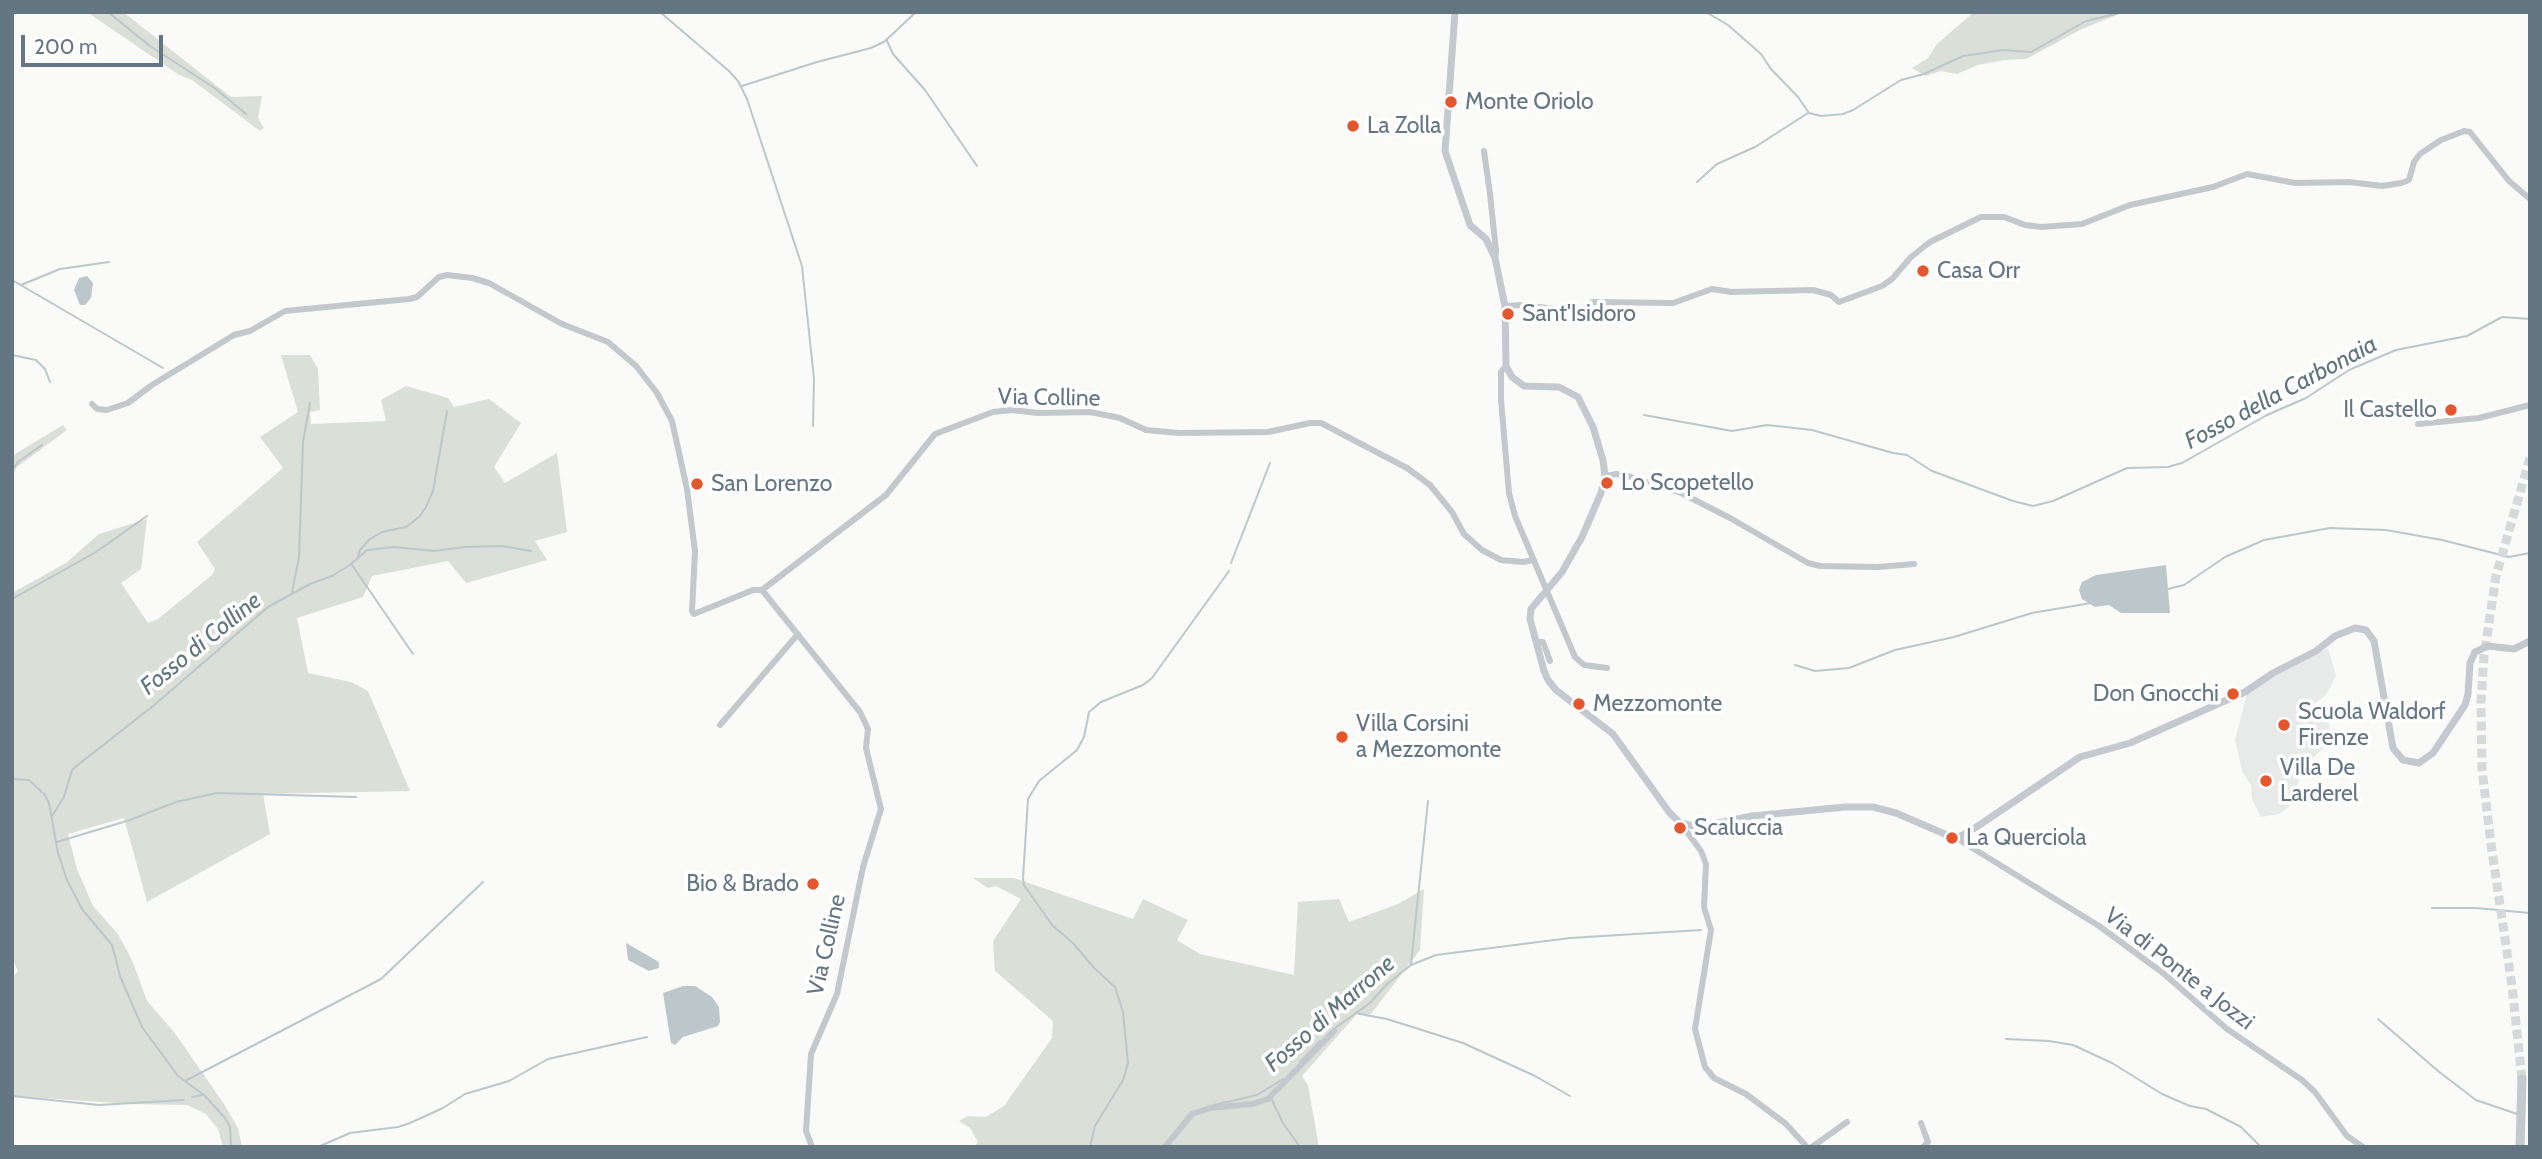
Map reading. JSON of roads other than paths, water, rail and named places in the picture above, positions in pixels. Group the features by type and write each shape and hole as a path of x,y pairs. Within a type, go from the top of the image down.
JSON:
{"highway":[{"path":"2520,1147 2522,1080"}],"main road":[{"path":"1455,12 1445,150 1467,219 1488,242 1495,258 1505,306 1506,366 1512,377 1524,386 1559,387 1578,397 1600,443 1605,475 1598,501 1572,558 1548,590 1534,603 1530,612 1544,671 1552,685 1613,734 1669,813 1684,824 1698,827 1752,816 1873,807 1959,837 2080,757 2130,743 2245,692 2273,673 2316,651 2335,636 2355,628 2366,630 2374,641 2393,748 2406,762 2423,761 2433,753 2465,705 2470,663 2475,652 2488,646 2514,649 2530,641"}],"street":[{"path":"1505,306 1523,305 1580,312 1592,302 1673,303 1712,289 1731,292 1813,290 1824,292 1839,302 1882,286 1930,242 1982,217 2004,217 2025,225 2041,227 2082,224 2130,205 2213,187 2246,174 2295,183 2349,182 2382,186 2401,183 2409,180 2414,162 2420,154 2441,140 2464,131 2470,132 2509,181 2530,199"},
{"path":"1484,151 1495,258"},
{"path":"92,404 97,409 107,410 128,403 152,385 234,335 250,331 285,311 409,299 417,297 439,277 447,275 472,278 489,283 562,324 608,342 636,366 657,393 672,421 687,489 695,551 692,611 697,615 753,590 762,590"},
{"path":"1506,366 1501,372 1501,400 1508,493 1522,534 1576,659 1584,664 1607,668"},
{"path":"2418,424 2479,418 2530,405"},
{"name":"Via Colline","path":"812,1147 806,1123 811,1054 837,994 863,867 881,809 866,748 868,729 860,712 762,590 886,495 935,434 993,412 1012,410 1038,414 1090,412 1121,418 1146,430 1179,433 1268,432 1310,423 1325,424 1407,468 1430,485 1452,512 1464,534 1482,550 1501,560 1534,561"},
{"path":"1605,475 1631,477 1681,494 1730,517 1808,563 1820,566 1878,567 1914,564"},
{"path":"720,725 798,634"},
{"path":"1536,642 1543,642 1550,662"},
{"path":"1684,824 1684,830 1705,860 1703,902 1711,930 1695,1029 1705,1067 1714,1078 1746,1094 1786,1124 1807,1147"},
{"name":"Via di Ponte a Jozzi","path":"1959,837 1961,841 2099,926 2163,974 2227,1029 2302,1080 2315,1092 2347,1136 2362,1147"},
{"path":"1165,1147 1192,1114 1210,1108 1252,1104 1268,1099 1334,1031"},
{"path":"1812,1147 1847,1122"},
{"path":"1922,1123 1928,1142 1923,1147"}],"waterway":[{"path":"12,14 16,12"},
{"path":"108,12 150,46 216,89 246,114"},
{"path":"660,12 729,71 738,81 747,99 802,266 814,379 813,426"},
{"path":"742,86 871,48 884,42 916,12"},
{"path":"1706,12 1728,25 1761,54 1809,113 1821,116 1853,110 1901,80 1924,74 1963,56 2003,50 2031,52 2086,21 2124,12"},
{"path":"887,41 893,54 925,90 977,166"},
{"path":"1697,182 1717,164 1755,147 1808,113"},
{"path":"21,285 60,269 109,262"},
{"path":"12,280 163,368"},
{"name":"Fosso della Carbonaia","path":"1644,415 1732,431 1767,425 1812,430 1907,455 1932,471 2033,506 2053,501 2127,468 2168,467 2182,463 2267,415 2306,398 2349,370 2396,350 2467,336 2502,317 2530,319"},
{"path":"12,355 36,360 45,369 50,382"},
{"path":"292,592 299,558 303,442 310,403"},
{"path":"358,557 360,550 370,539 382,532 406,527 419,517 426,507 433,491 447,411"},
{"path":"12,470 18,462 42,445"},
{"path":"1231,563 1270,463"},
{"path":"12,599 96,552 147,516"},
{"path":"2168,589 2184,585 2225,557 2264,540 2330,528 2386,530 2442,540 2509,557 2530,553"},
{"name":"Fosso di Colline","path":"52,816 64,797 72,770 79,764 153,706 268,607 310,584 332,576 367,550 394,547 434,551 502,546 531,551"},
{"path":"352,565 413,654"},
{"path":"1090,1147 1095,1126 1123,1080 1128,1063 1123,1012 1115,987 1052,925 1024,885 1028,799 1039,781 1077,750 1084,737 1089,712 1101,702 1143,685 1152,678 1229,571"},
{"path":"1795,665 1815,671 1849,668 1895,650 1954,637 2032,613 2091,603"},
{"path":"12,779 29,780 45,795 67,880 82,909 112,945 120,976 142,1027 178,1076 204,1095 225,1118 230,1127 231,1147"},
{"path":"57,842 130,820 176,802 217,793 356,797"},
{"path":"1411,964 1428,801"},
{"path":"187,1080 381,979 483,882"},
{"path":"2432,908 2476,908 2530,913"},
{"name":"Fosso di Marrone","path":"1335,1028 1370,1003 1387,984 1411,965 1436,955 1570,938 1701,930"},
{"path":"1355,1013 1387,1019 1463,1043 1535,1076 1570,1096"},
{"path":"2378,1019 2476,1100 2517,1114"},
{"path":"318,1147 350,1133 410,1123 443,1108 465,1094 509,1081 548,1059 647,1037"},
{"path":"2006,1039 2073,1045 2112,1063 2162,1094 2190,1106 2206,1109 2241,1127 2261,1147"},
{"name":"Fosso di Marrone","path":"1300,1062 1320,1041"},
{"name":"Fosso di Marrone","path":"1214,1105 1257,1095 1283,1079"},
{"path":"192,1097 202,1095"},
{"path":"12,1096 99,1105 184,1100"},
{"path":"1272,1100 1283,1123 1300,1147"}],"tunnel":[{"path":"2522,1079 2482,769 2481,702 2484,656 2496,576 2530,458"}],"place":[{"name":"Monte Oriolo","path":"1451,102"},
{"name":"La Zolla","path":"1353,126"},
{"name":"Casa Orr","path":"1923,271"},
{"name":"Sant'Isidoro","path":"1508,314"},
{"name":"Il Castello","path":"2451,410"},
{"name":"Lo Scopetello","path":"1607,483"},
{"name":"San Lorenzo","path":"697,484"},
{"name":"Don Gnocchi","path":"2233,694"},
{"name":"Mezzomonte","path":"1579,704"},
{"name":"Scuola Waldorf Firenze","path":"2284,725"},
{"name":"Villa Corsini a Mezzomonte","path":"1342,737"},
{"name":"Villa De Larderel","path":"2266,781"},
{"name":"Scaluccia","path":"1680,828"},
{"name":"La Querciola","path":"1952,838"},
{"name":"Bio & Brado","path":"813,884"}]}
